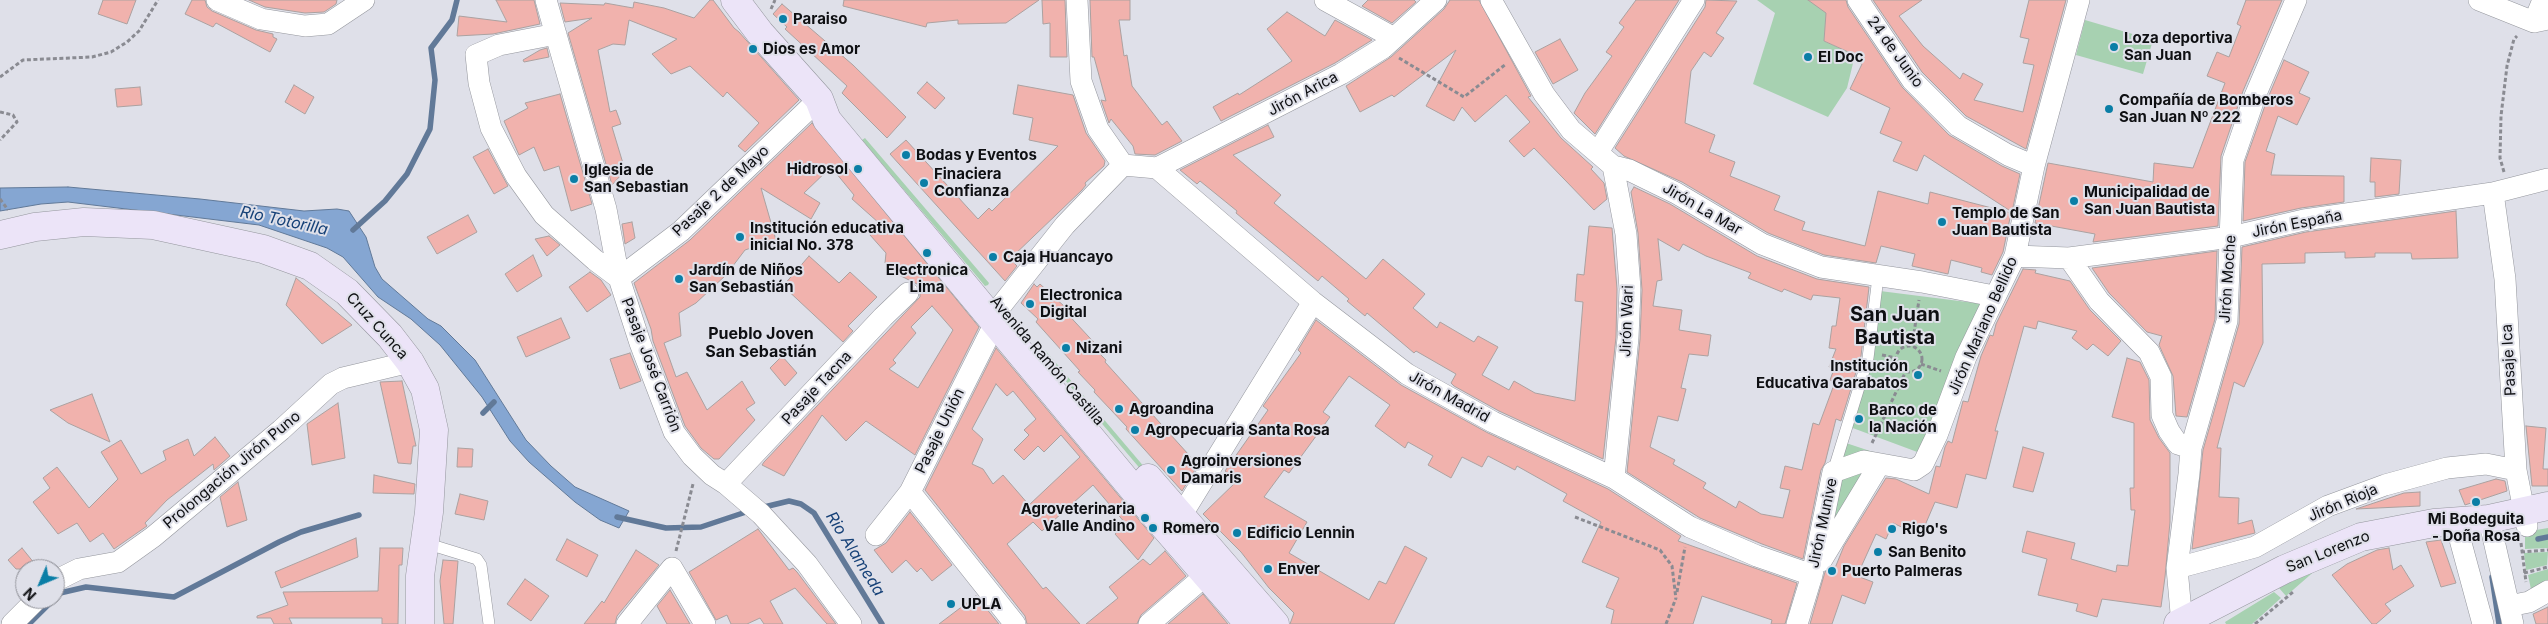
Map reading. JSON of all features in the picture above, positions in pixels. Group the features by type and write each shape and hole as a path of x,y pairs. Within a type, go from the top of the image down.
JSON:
{"street":[{"path":"217,0 261,19 305,26 328,24 364,0"},
{"name":"Pasaje José Carrión","path":"546,0 606,209 618,278 640,343 674,432 692,456 712,475 726,484 761,514 807,564 851,624"},
{"name":"Avenida Ramón Castilla","path":"735,0 760,33 819,99 839,109 998,314 1206,576 1249,624"},
{"path":"1077,0 1081,81 1098,129 1123,165"},
{"path":"1325,0 1388,43"},
{"name":"Jirón Arica","path":"1157,168 1341,74 1388,43 1436,0"},
{"name":"Jirón La Mar","path":"1491,0 1544,94 1571,130 1605,159 1676,193 1762,244 1821,267 1878,277 1922,282 1994,296"},
{"path":"1605,159 1694,0"},
{"name":"24 de Junio","path":"1858,0 1912,80 1958,126 2008,155 2034,166"},
{"name":"Jirón Mariano Bellido","path":"1914,470 1923,464 1934,442 1966,357 2015,256 2034,166 2079,0"},
{"name":"Jirón Moche","path":"2180,624 2177,568 2189,474 2190,448 2227,321 2233,160 2256,96 2296,0"},
{"path":"2479,0 2541,20 2543,0"},
{"path":"556,34 500,45 476,55 479,83 491,128 516,176 544,215 618,278"},
{"name":"Pasaje 2 de Mayo","path":"618,278 681,231 819,99"},
{"name":"Jirón Wari","path":"1605,159 1626,234 1630,289 1628,338 1614,478"},
{"path":"1123,165 1157,168"},
{"path":"998,314 1065,225 1123,165"},
{"name":"Jirón Madrid","path":"1157,168 1313,302 1407,374 1448,398 1614,478 1690,527 1757,556 1812,575"},
{"name":"Jirón España","path":"2015,256 2070,258 2231,238 2304,220 2501,191 2548,179"},
{"name":"Pasaje Ica","path":"2501,191 2516,470 2531,526"},
{"name":"Cruz Cunca","path":"4,223 34,227 84,222 154,225 263,249 310,266 347,292 390,336 410,362 424,389 434,430 425,543 420,576 420,624"},
{"path":"2070,258 2099,301 2149,352 2160,377 2162,414 2169,431 2178,444 2190,448"},
{"name":"Pasaje Tacna","path":"726,484 883,317 908,293"},
{"path":"1181,516 1313,302"},
{"name":"Avenida Ramón Castilla","path":"998,314 1181,516 1274,624"},
{"name":"Pasaje Unión","path":"876,535 910,492 998,314"},
{"name":"Prolongación Jirón Puno","path":"65,576 78,569 118,562 153,537 281,430 331,384 352,376 410,362"},
{"path":"1812,575 1871,463"},
{"name":"Jirón Munive","path":"1797,624 1812,575 1833,472 1871,463 1914,470"},
{"name":"Jirón Rioja","path":"2177,568 2254,547 2328,506 2384,485 2447,468 2486,464 2516,470"},
{"path":"910,492 1015,624"},
{"path":"2490,525 2517,611 2548,591"},
{"name":"San Lorenzo","path":"2180,624 2285,569 2361,536 2405,527 2531,526"},
{"path":"2456,527 2482,624"},
{"name":"San Lorenzo","path":"2210,624 2282,581 2362,548 2408,541 2456,527"},
{"path":"627,624 673,560 705,624"},
{"path":"1148,624 1206,576"},
{"path":"12,624 27,609"}],"lane":[{"path":"1833,472 1868,358 1878,277"},
{"path":"425,543 477,559 481,565 489,624"}],"path":[{"path":"0,77 23,60 92,57 111,52 127,42 139,31 158,0"},
{"path":"2501,191 2500,158 2507,66 2514,39 2541,20"},
{"path":"1388,43 1464,97 1521,51"},
{"path":"0,112 13,115 17,122 0,140"},
{"path":"0,199 4,223"},
{"path":"1912,346 1922,282"},
{"path":"1912,346 1920,352 1922,362 1916,370 1906,371 1898,366 1896,356 1902,348 1912,346"},
{"path":"1871,463 1906,371"},
{"path":"673,560 694,480"},
{"path":"1575,518 1660,550 1672,566 1676,599"},
{"path":"2531,526 2548,550"},
{"path":"2517,611 2531,526"},
{"path":"1666,624 1676,599 1690,527"},
{"path":"2524,573 2548,567"},
{"path":"2255,624 2298,587"}],"green space":[{"name":"El Doc","path":"1757,0 1820,0 1827,13 1824,41 1855,55 1847,88 1828,117 1753,84 1775,13"},
{"name":"Loza deportiva San Juan","path":"2085,20 2153,40 2143,74 2076,55"},
{"path":"865,138 989,283 988,285 985,286 862,140"},
{"path":"1880,291 1983,304 1920,453 1850,427"},
{"path":"1045,350 1196,528 1193,531 1042,353"},
{"path":"1846,443 1879,454 1829,527"},
{"path":"2548,528 2548,548 2525,549 2525,532"},
{"path":"2548,552 2547,565 2526,570 2524,553"},
{"path":"2317,569 2286,596 2279,588"},
{"path":"2548,569 2548,585 2532,594 2528,575"},
{"path":"2274,592 2281,598 2252,624 2226,624 2225,622"}],"water":[{"name":"Rio Totorilla","path":"68,187 304,211 337,209 349,211 366,237 375,267 382,279 428,319 441,326 475,360 526,440 551,466 575,487 629,511 619,528 600,520 575,502 529,462 510,441 482,397 440,345 411,319 378,297 343,257 327,248 259,225 68,202 41,204 0,211 0,188"}],"building":[{"path":"103,0 136,0 127,24 98,14"},
{"path":"192,0 205,0 207,7 212,11 256,30 273,34 273,37 277,39 270,52 216,23 213,27 185,14"},
{"path":"249,0 337,0 336,4 324,12 305,13 265,7"},
{"path":"496,0 534,0 540,24 493,34 457,36 459,16 507,22"},
{"path":"710,0 713,0 734,28 799,100 745,152 738,146 759,123 727,92 723,97 690,66 671,74 652,54 677,39 629,20 625,45 613,44 598,50 610,112 616,110 621,124 612,127 625,170 620,172 621,175 612,185 568,33 592,18 565,22 560,3 604,5 605,3 633,8 634,2 664,8 694,18"},
{"path":"844,0 1039,0 1006,23 958,24 958,20 927,23 926,27 843,6"},
{"path":"1042,0 1065,0 1067,57 1050,57 1050,23 1043,24"},
{"path":"1090,0 1130,0 1130,20 1119,20 1124,56 1127,55 1132,86 1162,125 1167,121 1182,141 1155,155 1135,154 1133,146 1111,119 1109,123 1101,100 1106,101 1094,57 1092,57"},
{"path":"1368,0 1414,0 1416,2 1392,23 1362,6"},
{"path":"1450,0 1479,0 1531,96 1528,97 1561,138 1593,167 1591,169 1604,183 1607,199 1594,210 1534,148 1524,157 1509,141 1530,122 1506,95 1475,122 1462,107 1454,121 1426,106 1456,50 1394,97 1392,95 1360,112 1346,86 1391,57 1444,9"},
{"path":"1636,0 1679,0 1595,134 1574,113 1585,93 1612,56 1606,52 1624,27 1619,23"},
{"path":"1706,0 1737,1 1716,33 1724,38 1711,57 1704,52 1691,71 1685,123 1715,135 1709,152 1735,162 1730,176 1780,196 1774,210 1805,222 1802,230 1865,246 1878,191 1928,204 1930,192 2011,213 2003,252 1992,275 1981,272 1982,268 1951,260 1948,274 1912,266 1915,254 1881,246 1876,263 1824,255 1768,233 1682,182 1624,156 1615,148 1705,7"},
{"path":"1808,0 1846,0 1848,7 1902,87 1949,135 2002,166 2020,174 2012,212 1924,155 1917,171 1893,161 1902,142 1880,133 1890,108 1850,89 1862,64 1854,60 1855,55 1824,41 1826,13"},
{"path":"1873,0 1922,0 1899,16 1923,46 1960,79 1963,73 1983,84 1974,100 2023,112 2034,65 2023,63 2029,39 2020,37 2029,0 2066,0 2026,149 1966,116 1922,72"},
{"path":"2246,0 2282,0 2243,91 2221,156 2218,226 2093,242 2095,234 2035,223 2048,163 2153,182 2154,163 2193,168 2225,83 2207,76 2217,52 2229,57 2241,26 2237,24"},
{"path":"782,4 853,65 906,117 887,138 842,93 847,86 785,29 787,27 773,14"},
{"path":"1287,12 1325,36 1335,20 1372,40 1335,63 1221,121 1213,107 1238,93 1239,95 1292,61 1267,29"},
{"path":"1560,39 1578,70 1553,84 1535,52"},
{"path":"547,48 549,57 524,62 523,60"},
{"path":"2284,60 2309,72 2299,93 2310,98 2297,125 2278,116 2266,151 2275,154 2271,175 2344,176 2344,202 2301,208 2243,221 2245,162 2267,100"},
{"path":"927,82 945,98 935,109 917,93"},
{"path":"294,85 314,97 305,114 285,102"},
{"path":"1018,85 1073,95 1086,133 1105,161 1104,166 1085,183 1086,185 1082,190 1010,259 1017,266 1005,281 890,154 906,140 978,219 989,208 992,211 1058,146 1029,140 1033,118 1013,114"},
{"path":"140,87 142,105 117,107 115,89"},
{"path":"560,94 592,204 571,211 559,166 544,171 534,147 519,155 504,121 528,108 525,103"},
{"path":"812,123 979,327 915,455 866,421 846,441 822,415 784,476 762,465 920,297 920,288 917,284 893,272 896,267 885,263 886,253 870,235 879,223 852,199 854,195 831,167 804,193 820,203 811,219 761,188 776,240 745,250 726,275 696,303 679,313 681,336 664,343 676,377 687,372 707,410 742,381 755,403 746,409 755,420 719,459 714,459 701,448 685,426 653,341 651,329 634,283 690,240","holes":["932,306 953,330 918,388 889,369 896,363 893,360 916,333 911,327"]},
{"path":"1268,125 1274,137 1233,155 1281,195 1274,203 1366,279 1383,259 1425,294 1413,308 1437,328 1440,322 1474,342 1478,336 1498,347 1482,375 1509,390 1514,381 1535,393 1575,401 1583,302 1575,301 1577,274 1584,275 1589,226 1612,228 1617,289 1616,337 1603,459 1499,411 1454,386 1451,383 1456,374 1416,351 1414,353 1367,313 1365,316 1347,301 1349,299 1322,276 1318,281 1200,181 1197,184 1180,170"},
{"path":"488,149 508,186 494,194 473,157"},
{"path":"2371,158 2401,160 2399,194 2375,197 2375,182 2370,182"},
{"path":"1634,187 1670,204 1757,256 1817,279 1869,287 1861,356 1841,421 1836,419 1825,463 1821,470 1803,559 1700,518 1627,472 1640,339 1642,290 1638,233 1631,192","holes":["1658,239 1679,251 1683,244 1706,256 1751,273 1748,278 1782,292 1784,289 1811,300 1813,295 1840,298 1836,326 1832,326 1829,348 1836,349 1829,367 1834,369 1830,380 1835,382 1819,425 1813,423 1802,470 1785,466 1780,488 1790,490 1783,518 1761,514 1739,501 1736,508 1703,488 1706,483 1673,464 1675,460 1650,447 1658,416 1678,421 1686,389 1681,388 1689,354 1708,356 1711,335 1679,330 1682,310 1653,306 1657,281 1662,280"]},
{"path":"2456,211 2458,258 2412,259 2411,253 2375,253 2375,257 2345,258 2345,252 2305,253 2305,263 2262,264 2263,343 2244,387 2234,382 2217,448 2221,448 2219,497 2239,498 2238,524 2252,520 2255,533 2192,549 2203,450 2239,324 2242,247 2306,232"},
{"path":"468,215 477,232 437,254 427,237"},
{"path":"632,222 635,238 625,244 622,224"},
{"path":"549,236 560,245 547,256 535,239"},
{"path":"2217,251 2215,319 2187,417 2176,416 2173,376 2159,345 2162,336 2147,332 2109,293 2092,268"},
{"path":"533,255 542,276 517,292 505,274"},
{"path":"809,256 839,283 850,272 877,297 848,326 853,331 843,342 783,286"},
{"path":"2023,269 2036,270 2035,273 2070,281 2090,310 2121,341 2108,356 2093,344 2087,350 2072,338 2077,331 2038,321 2036,329 2024,326 1995,431 1998,431 1986,479 1966,474 1957,508 1935,502 1923,530 1914,526 1912,532 1893,523 1886,539 1876,534 1857,576 1873,582 1865,604 1842,595 1832,624 1810,624 1825,572 1832,567 1835,568 1844,546 1886,478 1896,479 1929,494 1936,466 1940,467 1948,441 1952,443 1963,401 1968,402 1981,356 1990,335 1993,336 1996,324"},
{"path":"590,272 601,280 611,295 587,312 569,287"},
{"path":"296,278 352,325 322,344 286,305"},
{"path":"1034,284 1037,287 1040,284 1065,307 1063,309 1101,350 1099,353 1106,360 1105,362 1198,465 1182,491 1094,392 1095,390 1078,372 1080,371 1036,322 1038,319 1021,303"},
{"path":"561,318 570,338 526,357 517,337"},
{"path":"1316,320 1401,385 1488,433 1608,489 1681,536 1678,541 1797,583 1785,624 1771,624 1772,620 1702,596 1693,624 1611,624 1614,610 1606,607 1619,578 1582,562 1601,522 1563,501 1567,494 1517,466 1515,470 1488,456 1482,467 1462,457 1451,478 1428,465 1433,456 1408,442 1405,448 1375,426 1390,405 1349,376 1323,412 1330,417 1289,473 1284,470 1264,497 1307,522 1289,553 1369,600 1379,581 1386,584 1405,546 1427,558 1394,624 1290,624 1294,613 1269,588 1241,552 1203,514 1238,480 1225,471 1268,410 1263,406 1301,353 1298,350"},
{"path":"996,348 1154,538 1138,560 1115,534 1126,524 1093,485 1042,531 1033,522 1007,544 1043,589 1046,587 1080,624 1027,624 1025,616 925,490","holes":["996,384 1007,396 1013,391 1036,419 1024,430 1029,435 1014,450 1024,460 1038,446 1044,452 1061,435 1080,457 1029,505 1003,475 993,484 983,469 972,464 983,439 972,429"]},
{"path":"630,353 641,381 620,389 610,359"},
{"path":"782,356 797,373 785,386 770,368"},
{"path":"2127,358 2140,362 2149,380 2150,420 2159,438 2170,453 2170,522 2165,577 2161,607 2102,599 2097,617 2076,611 2078,604 2038,595 2047,559 2022,552 2027,531 2075,543 2071,559 2116,572 2117,565 2128,566 2135,510 2131,510 2130,488 2134,488 2134,423 2112,417"},
{"path":"402,381 416,446 413,446 411,464 398,463 380,382"},
{"path":"92,394 110,442 68,423 50,410"},
{"path":"338,403 345,458 312,465 307,424"},
{"path":"2526,426 2546,428 2543,469 2548,469 2548,486 2532,486"},
{"path":"215,437 230,456 214,470 213,464 167,500 145,523 147,526 114,549 103,533 90,542 77,523 58,534 33,502 50,488 43,478 57,467 89,508 118,479 101,452 121,440 141,474 166,460 163,451 188,439 194,456"},
{"path":"2023,447 2044,453 2033,492 2013,487"},
{"path":"458,448 473,449 472,467 457,467"},
{"path":"374,475 415,484 414,494 373,493"},
{"path":"2496,479 2505,481 2507,491 2465,505 2459,490"},
{"path":"238,482 247,520 227,527 220,497"},
{"path":"2420,492 2420,506 2356,509 2404,493"},
{"path":"460,494 488,501 484,520 455,514"},
{"path":"910,512 952,565 932,581 921,568 917,572 906,560 892,573 874,550 886,543"},
{"path":"758,529 789,570 793,568 797,572 836,624 827,624 795,588 770,601 783,624 764,624 760,618 747,624 731,624 727,615 716,620 689,572"},
{"path":"356,538 358,557 281,588 275,572"},
{"path":"567,539 598,555 587,577 556,560"},
{"path":"2441,540 2456,583 2441,587 2426,542"},
{"path":"22,548 31,559 15,559 15,568 8,560"},
{"path":"380,548 403,548 402,565 399,565 398,624 382,624 382,618 289,618 292,624 274,624 271,618 257,618 257,616 288,605 283,592 378,591"},
{"path":"2389,548 2393,570 2401,565 2414,586 2385,604 2391,611 2376,624 2372,624 2332,575 2347,564 2377,550"},
{"path":"636,550 659,565 617,616 615,624 584,624 602,601 604,603"},
{"path":"1165,551 1186,576 1141,615 1137,624 1086,624 1118,598 1109,587 1143,559 1150,565"},
{"path":"443,560 458,561 453,624 444,624 440,581"},
{"path":"525,579 549,596 531,621 507,604"},
{"path":"670,590 690,624 667,624 657,606"},
{"path":"1203,594 1228,624 1168,624"},
{"path":"976,596 999,624 939,624"},
{"path":"2548,607 2548,624 2536,624 2533,614"}],"waterway":[{"path":"353,230 385,201 407,174 430,129 435,80 431,48 452,20 457,0"},
{"path":"483,413 494,402"},
{"name":"Rio Alameda","path":"760,508 789,501 801,504 814,513 882,624"},
{"name":"Rio Alameda","path":"617,517 666,528 701,527 749,511"},
{"path":"65,592 86,587 174,597 301,532 359,515"},
{"name":"Rio Alameda","path":"2538,539 2548,537"},
{"path":"2492,577 2499,624"},
{"path":"29,624 44,609"}],"place":[{"name":"Paraiso","path":"783,19"},
{"name":"Loza deportiva San Juan","path":"2114,47"},
{"name":"Dios es Amor","path":"753,49"},
{"name":"El Doc","path":"1808,57"},
{"name":"Compañía de Bomberos San Juan Nº 222","path":"2109,109"},
{"name":"Bodas y Eventos","path":"906,155"},
{"name":"Hidrosol","path":"858,169"},
{"name":"Iglesia de San Sebastian","path":"574,179"},
{"name":"Finaciera Confianza","path":"924,183"},
{"name":"Municipalidad de San Juan Bautista","path":"2074,201"},
{"name":"Templo de San Juan Bautista","path":"1942,222"},
{"name":"Institución educativa inicial No. 378","path":"740,237"},
{"name":"Electronica Lima","path":"927,253"},
{"name":"Caja Huancayo","path":"993,257"},
{"name":"Jardín de Niños San Sebastián","path":"679,279"},
{"name":"Electronica Digital","path":"1030,304"},
{"name":"Nizani","path":"1066,348"},
{"name":"Institución Educativa Garabatos","path":"1918,375"},
{"name":"Agroandina","path":"1119,409"},
{"name":"Banco de la Nación","path":"1859,419"},
{"name":"Agropecuaria Santa Rosa","path":"1135,430"},
{"name":"Agroinversiones Damaris","path":"1171,470"},
{"name":"Mi Bodeguita - Doña Rosa","path":"2476,502"},
{"name":"Agroveterinaria Valle Andino","path":"1145,518"},
{"name":"Romero","path":"1153,528"},
{"name":"Rigo's","path":"1892,529"},
{"name":"Edificio Lennin","path":"1237,533"},
{"name":"San Benito","path":"1878,552"},
{"name":"Enver","path":"1268,569"},
{"name":"Puerto Palmeras","path":"1832,571"},
{"name":"UPLA","path":"951,604"}],"district":[{"name":"San Juan Bautista","path":"1895,326"},
{"name":"Pueblo Joven San Sebastián","path":"761,343"}]}
